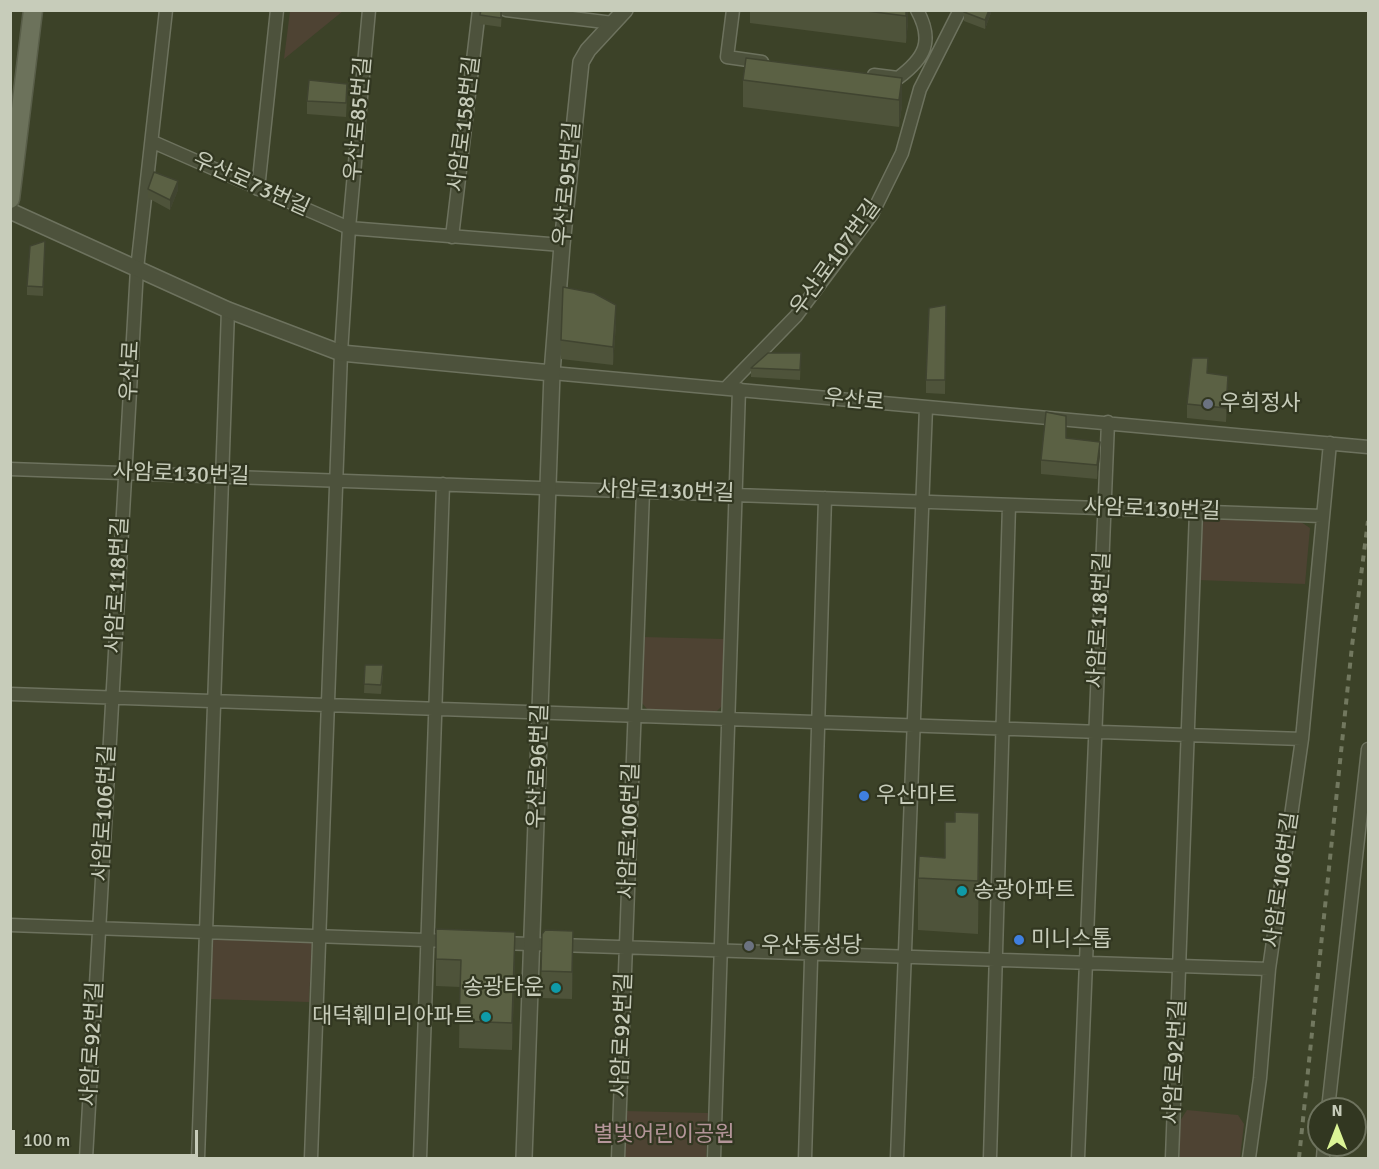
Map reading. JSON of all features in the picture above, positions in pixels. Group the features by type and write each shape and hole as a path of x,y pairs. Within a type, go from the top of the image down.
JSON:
{"main road":[{"path":"10,199 33,10"}],"street":[{"path":"137,269 166,10"},
{"path":"258,189 277,10"},
{"name":"우산로85번길","path":"341,353 349,228 369,10"},
{"name":"사암로158번길","path":"452,237 479,10"},
{"path":"506,10 613,23"},
{"name":"우산로95번길","path":"552,373 562,245 581,62 588,50 625,10"},
{"path":"733,10 727,57 772,63"},
{"path":"864,74 898,78 914,67 923,54 927,39 924,24 917,10"},
{"name":"우산로107번길","path":"732,389 796,316 872,214 902,153 920,89 960,10"},
{"name":"우산로73번길","path":"153,142 349,228"},
{"name":"우산로","path":"10,211 228,310 341,353 1368,447"},
{"path":"349,228 562,245"},
{"name":"우산로","path":"124,473 137,269"},
{"path":"198,1158 228,310"},
{"path":"311,1158 341,353"},
{"name":"우산로96번길","path":"524,1158 550,488 552,373"},
{"path":"714,1158 735,495 732,389"},
{"path":"897,1158 926,407"},
{"name":"사암로118번길","path":"1095,732 1108,422"},
{"name":"사암로106번길","path":"486,942 1269,969 1302,739 1330,443"},
{"name":"사암로130번길","path":"10,469 1322,516"},
{"name":"사암로118번길","path":"112,698 124,473"},
{"path":"420,1158 443,484"},
{"path":"634,715 643,491"},
{"path":"805,1158 825,498"},
{"path":"990,1158 1009,505"},
{"path":"1181,966 1196,511"},
{"path":"10,694 1302,739"},
{"name":"사암로106번길","path":"99,928 112,698"},
{"name":"사암로106번길","path":"626,947 634,715"},
{"path":"1078,1158 1095,732"},
{"path":"1329,1097 1368,749"},
{"path":"10,926 462,941"},
{"name":"사암로92번길","path":"86,1158 99,928"},
{"name":"사암로92번길","path":"618,1158 626,947"},
{"name":"사암로92번길","path":"1172,1158 1181,966"},
{"path":"1249,1158 1260,1078 1269,969"}],"green space":[{"path":"290,10 343,11 284,59"},
{"path":"1206,519 1301,522 1310,528 1305,584 1198,580 1200,526"},
{"path":"643,637 724,639 722,706 716,712 647,709 641,702"},
{"path":"211,938 312,941 309,1002 209,999"},
{"path":"1187,1110 1238,1115 1244,1124 1240,1158 1180,1158 1180,1121"},
{"name":"별빛어린이공원","path":"625,1111 708,1113 706,1158 623,1158"}],"building":[{"path":"481,10 501,10 501,18 480,15"},
{"path":"859,10 906,10 906,16"},
{"path":"964,10 989,10 985,20 964,12"},
{"path":"746,58 902,78 899,100 743,80"},
{"path":"309,80 347,84 346,103 307,101"},
{"path":"154,172 178,181 170,200 148,189"},
{"path":"45,241 43,287 27,286 30,246"},
{"path":"563,287 594,293 616,305 613,347 561,340"},
{"path":"946,305 945,380 926,380 929,308"},
{"path":"768,353 801,353 800,370 751,368"},
{"name":"우희정사","path":"1192,358 1208,358 1207,373 1228,376 1226,408 1187,404"},
{"path":"1046,412 1066,416 1066,438 1100,442 1097,465 1041,460"},
{"path":"365,665 383,665 381,685 364,684"},
{"path":"955,812 979,813 978,881 918,878 919,856 945,858 945,822 955,822"},
{"name":"대덕훼미리아파트","path":"436,929 515,932 512,1023 459,1021 461,960 436,959"},
{"path":"545,930 573,931 572,972 541,971 542,934"}],"railway":[{"path":"1299,1158 1352,646 1368,521"}],"place":[{"name":"우희정사","path":"1208,404"},
{"name":"우산마트","path":"864,796"},
{"name":"송광아파트","path":"962,891"},
{"name":"미니스톱","path":"1019,940"},
{"name":"우산동성당","path":"749,946"},
{"name":"송광타운","path":"556,988"},
{"name":"대덕훼미리아파트","path":"486,1017"}]}
